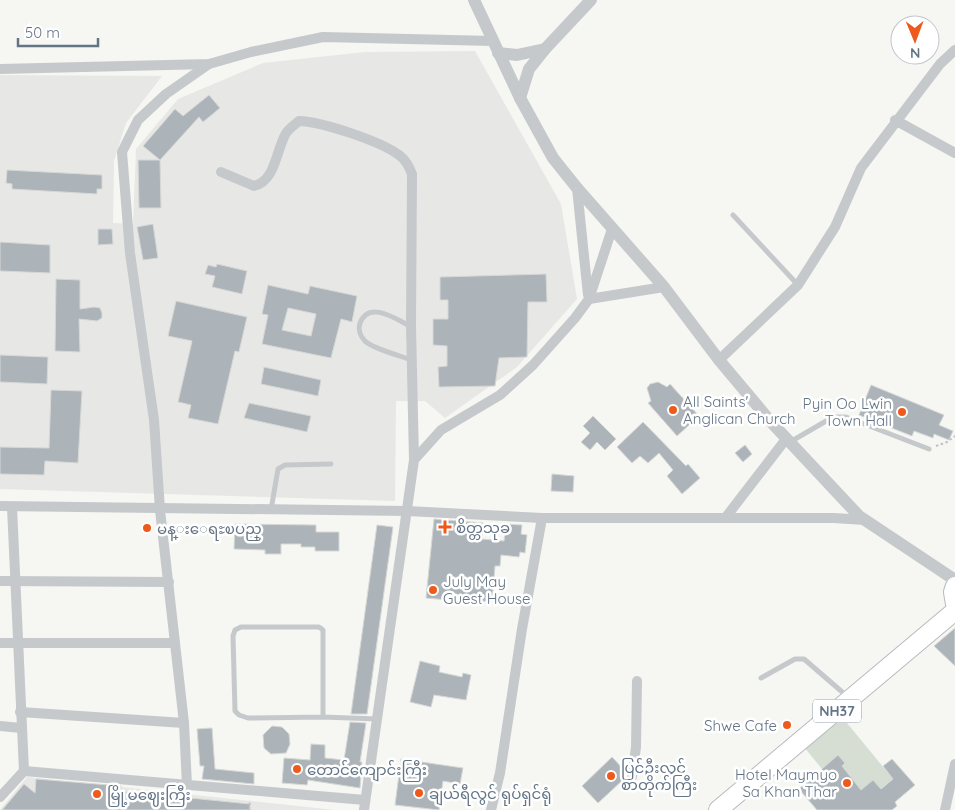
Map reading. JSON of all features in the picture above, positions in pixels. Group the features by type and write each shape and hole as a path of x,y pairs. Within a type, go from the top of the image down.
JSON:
{"highway":[{"path":"955,586 953,592 955,604"},
{"name":"NH37","path":"718,810 955,611"}],"street":[{"path":"474,0 520,98 554,158 577,188 664,287 719,360 788,440 865,520 955,580"},
{"path":"520,98 529,69 591,0"},
{"path":"0,69 209,64 251,52 323,36 493,41"},
{"path":"498,53 517,55 545,49"},
{"path":"719,360 798,285 835,227 860,168 895,120 940,64 955,50"},
{"path":"187,786 184,723 160,510 154,420 130,253 122,152 138,120 166,94 209,64"},
{"path":"895,120 955,153"},
{"path":"24,771 364,805 414,460 411,326 412,174 407,162 397,154 331,126 299,121 285,133 272,168 266,179 259,184 254,186 221,172"},
{"path":"577,188 589,299"},
{"path":"414,460 441,430 500,395 533,365 589,299 612,228"},
{"path":"589,299 664,287"},
{"path":"726,517 788,440"},
{"path":"0,506 160,510 406,512 542,518 726,517 865,520"},
{"path":"0,797 24,771 12,506"},
{"path":"492,810 500,773 522,629 542,518"},
{"path":"0,581 169,582"},
{"path":"0,643 175,643"},
{"path":"632,777 636,747 637,681"},
{"path":"20,712 184,723"},
{"path":"0,726 21,728"},
{"path":"945,810 955,764"}],"lane":[{"path":"733,215 798,285"},
{"path":"411,326 377,311 369,312 359,325 359,332 365,342 412,360"},
{"path":"788,440 833,417 846,417 929,449"},
{"path":"271,510 278,469 284,465 331,464"},
{"path":"323,716 323,630 319,627 241,627 235,630 232,636 236,711 239,715 248,718 323,716 376,719"},
{"path":"761,678 795,659 804,658 850,700"}],"path":[{"path":"929,449 947,442 955,436"},
{"path":"124,810 126,780"}],"shaded area":[{"path":"475,51 561,204 577,299 517,367 445,418 425,401 396,401 395,501 0,489 0,75 162,76 126,123 114,161 113,223 133,224 136,149 178,99 263,63 365,52"},
{"path":"842,717 893,779 855,809 804,747"},
{"name":"မြို့မဈေးကြီး","path":"27,777 335,810 0,810"}],"building":[{"path":"209,95 220,108 203,122 199,117 160,160 143,146 175,109 183,116"},
{"path":"138,160 160,160 161,208 139,208"},
{"path":"7,170 102,175 102,189 97,189 97,194 12,189 12,184 6,183"},
{"path":"153,224 158,258 143,260 137,227"},
{"path":"98,229 112,229 113,244 98,245"},
{"path":"0,242 50,245 50,273 0,271"},
{"path":"217,264 247,271 242,294 212,287 215,276 205,274 208,265 216,267"},
{"path":"546,274 547,302 528,302 527,357 499,358 495,386 439,387 438,367 447,366 447,346 433,345 433,319 448,319 448,300 440,300 440,277"},
{"path":"56,279 80,280 80,309 100,308 102,313 102,318 97,321 79,319 80,352 55,351"},
{"path":"268,285 308,294 310,286 357,296 352,322 341,319 331,358 262,344 268,315 262,314","holes":["288,308 316,314 311,336 282,330"]},
{"path":"176,301 247,317 239,352 235,351 218,424 188,418 191,405 178,402 192,341 168,336"},
{"path":"0,355 48,357 47,384 0,382"},
{"path":"264,367 321,380 318,396 261,384"},
{"name":"All Saints' Anglican Church","path":"658,382 667,387 670,384 699,416 677,436 648,403 651,401 647,388 650,384"},
{"path":"871,385 944,415 939,425 953,431 949,440 934,434 933,438 914,431 912,436 859,415"},
{"path":"51,390 82,391 78,463 45,461 44,475 0,474 0,447 49,448"},
{"path":"249,403 311,416 307,432 244,418"},
{"path":"593,416 616,439 605,450 597,442 590,450 581,442 590,433 583,426"},
{"path":"643,422 686,466 688,464 700,478 682,494 667,476 673,470 659,453 648,463 640,456 632,463 617,447"},
{"path":"745,445 752,454 743,462 735,453"},
{"path":"552,474 574,476 573,492 551,491"},
{"path":"434,519 483,523 482,539 504,541 506,524 522,525 521,534 527,535 525,553 520,552 519,557 501,555 500,566 495,566 492,602 481,601 480,603 426,598"},
{"path":"235,524 316,525 316,532 339,532 339,551 315,551 315,547 301,547 301,544 281,544 281,554 265,554 265,550 234,549"},
{"path":"377,525 393,527 367,714 351,714"},
{"path":"955,628 955,666 934,646"},
{"path":"420,661 440,666 439,672 462,677 463,673 471,675 466,700 434,695 431,707 410,702"},
{"path":"350,722 366,723 360,762 362,762 360,788 308,780 307,785 282,783 284,758 310,760 311,744 325,745 325,758 344,760"},
{"path":"272,726 282,727 289,734 290,744 286,753 271,754 264,748 263,735"},
{"path":"212,728 215,769 254,773 254,784 202,779 204,766 200,766 197,729"},
{"path":"838,755 845,763 842,766 861,790 873,780 881,789 893,779 883,766 892,759 915,785 895,802 897,806 892,810 817,810 799,789"},
{"name":"ပြင်ဦးလွင် စာတိုက်ကြီး","path":"612,757 626,772 625,778 598,803 582,786"},
{"name":"ချယ်ရီလွင် ရုပ်ရှင်ရုံ","path":"401,759 463,768 460,784 443,781 439,810 395,805"},
{"name":"မြို့မဈေးကြီး","path":"36,779 121,786 121,791 250,804 250,810 2,810 24,784 35,793"}],"place":[{"name":"All Saints' Anglican Church","path":"673,410"},
{"name":"Pyin Oo Lwin Town Hall","path":"902,412"},
{"name":"စိတ္တသုခ","path":"445,527"},
{"name":"မန္းေရႊၿပည္","path":"147,528"},
{"name":"July May Guest House","path":"433,590"},
{"name":"Shwe Cafe","path":"787,725"},
{"name":"တောင်ကျောင်းကြီး","path":"297,769"},
{"name":"ပြင်ဦးလွင် စာတိုက်ကြီး","path":"611,776"},
{"name":"Hotel Maymyo Sa Khan Thar","path":"847,783"},
{"name":"ချယ်ရီလွင် ရုပ်ရှင်ရုံ","path":"419,793"},
{"name":"မြို့မဈေးကြီး","path":"97,794"}]}
